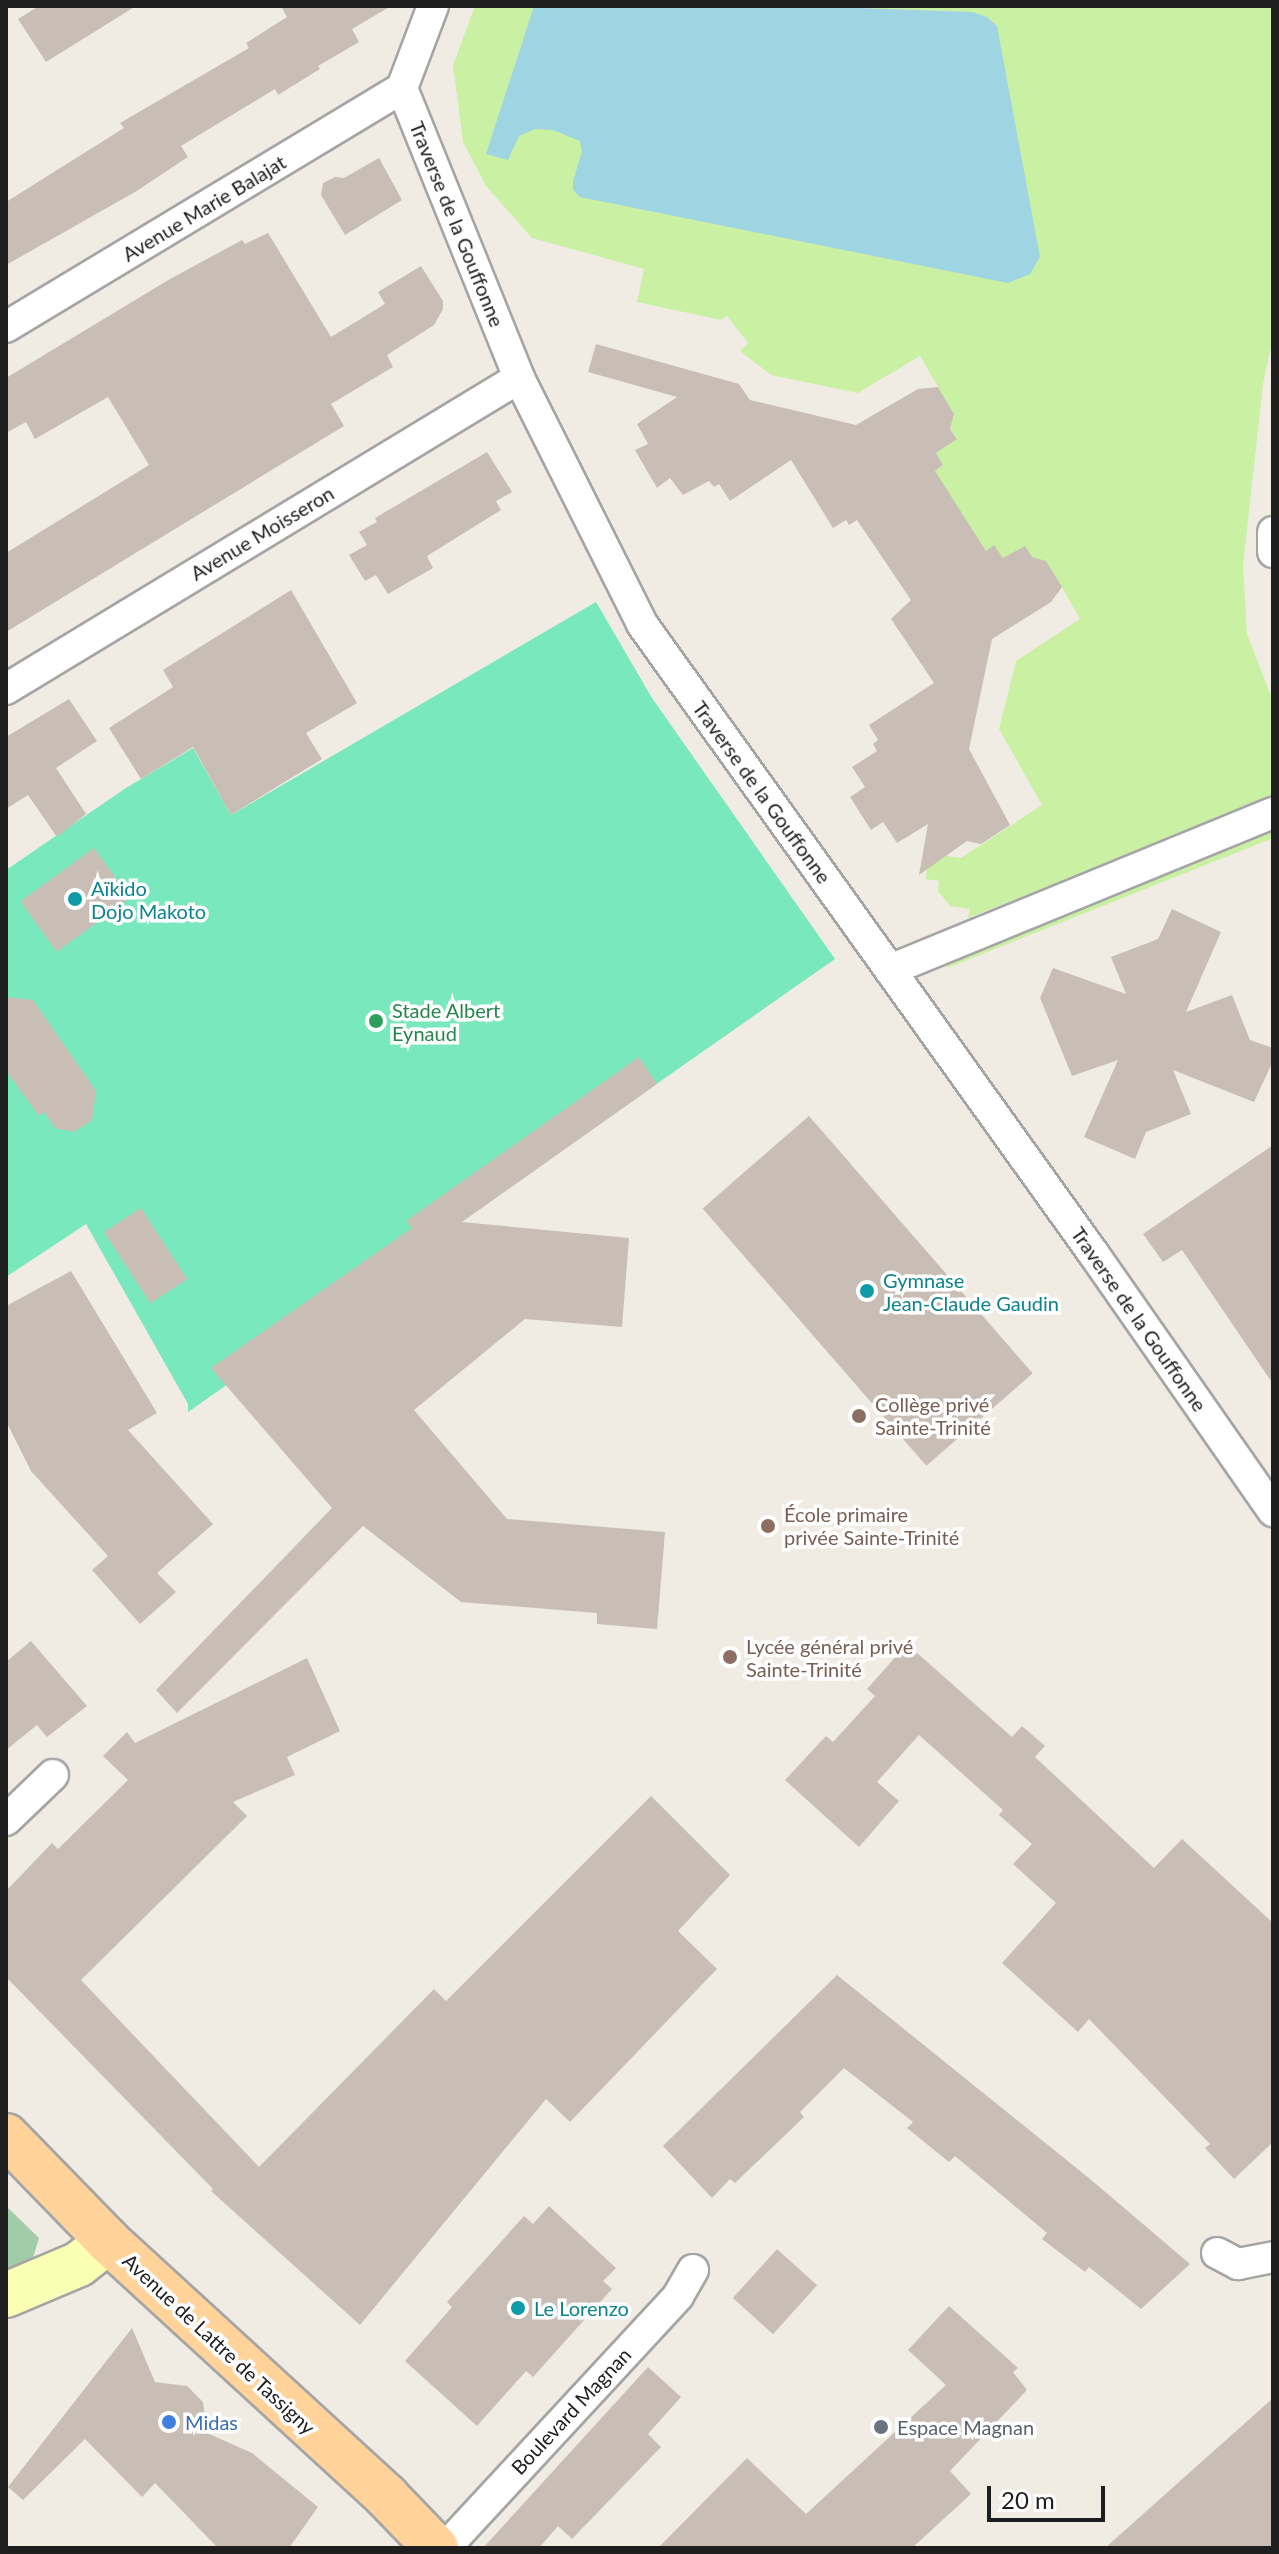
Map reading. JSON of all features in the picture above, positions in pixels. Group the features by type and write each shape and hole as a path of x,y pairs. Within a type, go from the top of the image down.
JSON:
{"main road":[{"name":"Avenue de Lattre de Tassigny","path":"6,2136 108,2241 387,2497 436,2548"}],"street":[{"path":"402,88 433,6"},
{"name":"Avenue Marie Balajat","path":"6,327 402,88"},
{"name":"Traverse de la Gouffonne","path":"402,88 519,378 642,624 1273,1511"},
{"name":"Avenue Moisseron","path":"6,689 519,378"},
{"path":"1273,532 1273,552"},
{"path":"890,970 1273,813"},
{"path":"6,1820 53,1775"},
{"path":"6,2295 79,2264 108,2241"},
{"path":"1217,2253 1238,2264 1273,2257"},
{"name":"Boulevard Magnan","path":"445,2548 678,2296 693,2270"}],"green space":[{"path":"475,6 1273,6 1273,337 1263,384 1243,566 1247,634 1273,701 1273,798 968,918 970,909 950,906 938,891 939,881 926,879 928,853 961,858 1042,805 999,729 1016,661 1080,619 1062,587 1003,558 994,545 986,551 970,526 952,537 935,471 943,465 936,453 957,438 950,429 954,414 920,356 858,393 771,375 740,351 748,343 727,316 721,320 637,302 644,269 532,238 486,186 463,142 453,65"},
{"name":"Stade Albert Eynaud","path":"596,602 652,698 835,959 188,1412 188,1404 86,1224 6,1277 6,870 126,788 193,748 231,815"},
{"path":"1273,827 1273,838 947,968 949,961"},
{"path":"6,2206 39,2238 30,2268 6,2278"}],"water":[{"path":"534,6 800,6 972,12 987,17 997,26 1040,257 1030,274 1008,283 580,197 573,190 573,181 582,152 580,141 553,130 535,129 519,136 508,160 486,154"}],"building":[{"path":"39,6 136,6 46,62 18,19"},
{"path":"281,6 391,6 352,29 359,42 318,66 320,69 278,95 275,89 181,146 188,157 135,192 6,265 6,202 124,128 120,123 249,48 246,43 287,17"},
{"path":"379,158 402,200 345,235 321,195 323,183 335,177 344,178"},
{"path":"268,233 331,337 385,304 378,292 421,266 443,301 443,309 434,325 387,355 393,367 331,404 344,426 6,632 6,553 149,465 108,397 35,439 26,422 6,433 6,378 170,279 242,240 245,244"},
{"path":"596,344 739,384 750,400 856,425 918,389 938,387 954,414 950,429 957,439 936,453 943,465 935,471 986,551 994,545 1003,558 1025,546 1032,557 1046,561 1062,587 1051,602 992,639 969,749 1010,825 981,844 967,841 919,875 928,824 897,843 883,822 871,830 850,797 865,787 852,767 877,751 873,744 878,740 869,725 934,683 891,619 911,600 857,520 849,525 846,520 833,528 791,460 730,501 719,484 714,487 709,481 683,495 670,478 657,488 635,450 648,444 637,424 677,397 588,372"},
{"path":"487,452 512,492 496,501 501,510 427,556 433,568 388,594 376,575 365,581 349,555 367,545 359,532 377,522 375,518"},
{"path":"291,590 357,703 306,733 322,759 231,815 193,747 141,779 109,728 173,687 163,670"},
{"path":"69,699 97,741 56,768 86,814 57,837 28,795 6,809 6,737"},
{"name":"Aïkido Dojo Makoto","path":"94,848 130,898 57,952 20,901"},
{"path":"1172,909 1221,932 1186,1012 1232,995 1250,1040 1273,1048 1273,1061 1254,1102 1173,1070 1191,1114 1146,1132 1135,1159 1084,1137 1118,1060 1072,1076 1040,998 1053,968 1126,994 1111,957 1158,939"},
{"path":"6,997 33,1000 96,1091 92,1120 74,1132 55,1128 44,1112 39,1116 6,1071"},
{"path":"639,1057 657,1084 462,1222 629,1238 622,1327 525,1319 414,1410 507,1519 665,1532 657,1629 597,1624 597,1613 461,1602 363,1526 177,1713 156,1690 332,1508 211,1368 412,1228 406,1221"},
{"name":"Gymnase Jean-Claude Gaudin","path":"809,1116 1033,1373 926,1466 703,1209"},
{"path":"1273,1145 1273,1384 1182,1250 1163,1262 1143,1234"},
{"path":"141,1208 187,1279 150,1303 104,1232"},
{"path":"71,1271 157,1413 128,1430 213,1524 157,1573 176,1592 140,1624 92,1570 108,1556 31,1471 6,1421 6,1306"},
{"path":"31,1641 87,1706 47,1737 37,1725 6,1750 6,1662"},
{"path":"907,1644 1012,1737 1022,1726 1045,1746 1035,1757 1154,1868 1182,1839 1273,1923 1273,2142 1234,2179 1205,2148 1210,2144 1089,2019 1078,2032 1002,1963 1056,1903 1013,1864 1032,1844 999,1815 1003,1810 919,1735 877,1782 899,1801 859,1847 785,1780 826,1736 833,1742 875,1696 867,1689"},
{"path":"307,1658 340,1731 287,1757 295,1775 233,1802 247,1816 81,1980 259,2167 434,1989 446,2001 651,1796 730,1875 678,1931 717,1969 570,2122 546,2099 360,2325 211,2191 213,2189 6,1977 6,1891 52,1843 58,1849 128,1780 103,1756 127,1732 135,1743"},
{"path":"837,1975 1090,2179 1190,2264 1141,2309 1089,2267 1085,2272 1042,2239 1047,2233 955,2156 949,2162 907,2128 913,2122 844,2068 800,2112 804,2117 735,2183 730,2179 712,2198 663,2146"},
{"name":"Le Lorenzo","path":"549,2206 616,2268 603,2281 612,2289 533,2377 526,2371 477,2426 405,2361 452,2307 447,2302 524,2216 533,2224"},
{"path":"777,2249 817,2285 773,2334 733,2298"},
{"path":"949,2306 1018,2368 1013,2372 1027,2390 950,2471 971,2494 912,2548 658,2548 747,2458 806,2514 946,2385 908,2350"},
{"path":"132,2328 155,2382 187,2386 203,2402 207,2433 252,2453 318,2507 289,2548 218,2548 155,2483 142,2497 85,2439 23,2500 8,2487"},
{"path":"648,2367 681,2397 648,2434 661,2447 572,2539 558,2526 539,2548 483,2548"},
{"path":"1273,2398 1273,2548 1105,2548"}],"place":[{"name":"Aïkido Dojo Makoto","path":"75,899"},
{"name":"Stade Albert Eynaud","path":"376,1021"},
{"name":"Gymnase Jean-Claude Gaudin","path":"867,1291"},
{"name":"Collège privé Sainte-Trinité","path":"859,1416"},
{"name":"École primaire privée Sainte-Trinité","path":"768,1526"},
{"name":"Lycée général privé Sainte-Trinité","path":"730,1657"},
{"name":"Le Lorenzo","path":"518,2308"},
{"name":"Midas","path":"169,2422"},
{"name":"Espace Magnan","path":"881,2427"}]}
